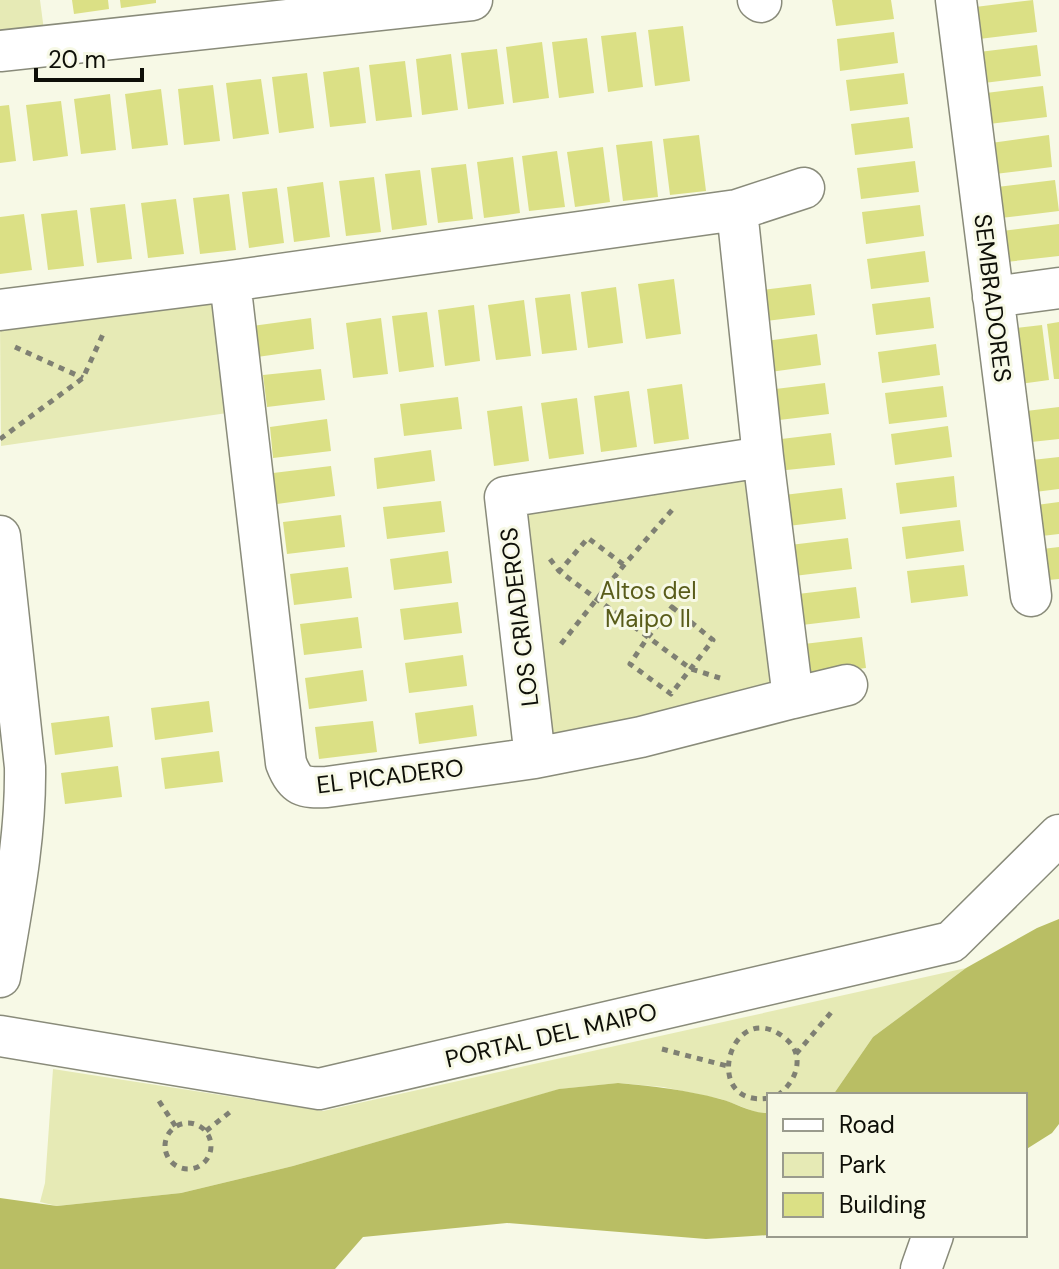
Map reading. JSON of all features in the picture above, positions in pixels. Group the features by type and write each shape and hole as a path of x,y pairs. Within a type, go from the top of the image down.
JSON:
{"street":[{"path":"0,51 472,0"},
{"name":"SEMBRADORES","path":"956,0 1031,596"},
{"path":"0,310 737,210 804,188"},
{"path":"737,210 793,698"},
{"name":"EL PICADERO","path":"230,281 286,763 291,777 300,785 327,787 535,758 641,737 847,685"},
{"path":"993,297 1059,288"},
{"name":"LOS CRIADEROS","path":"535,758 505,497 763,457"},
{"path":"0,536 12,787 23,833 4,924 0,977"},
{"name":"PORTAL DEL MAIPO","path":"0,1036 319,1089 951,942 1059,835"},
{"path":"921,1269 932,1237"}],"path":[{"path":"0,439 83,378 121,294"},
{"path":"14,346 83,378"},
{"path":"561,645 624,565 711,467"},
{"path":"551,583 588,538 624,565"},
{"path":"541,547 559,571 691,669 735,682"},
{"path":"672,607 713,640 691,669 671,694 630,664 672,607"},
{"path":"767,1098 743,1094 731,1082 727,1066 730,1049 740,1036 756,1029 773,1030 788,1040 796,1054 797,1071 790,1086 781,1093"},
{"path":"649,1046 727,1066"},
{"path":"156,1097 176,1127"},
{"path":"206,1131 235,1109"},
{"path":"194,1124 206,1131 211,1145 208,1159 196,1168 182,1169 169,1161 164,1148 168,1134 176,1127 194,1124"}],"green space":[{"path":"0,0 40,0 45,38 0,44"},
{"path":"221,293 234,412 1,446 0,321"},
{"name":"Altos del Maipo II","path":"749,476 776,686 549,739 522,510"},
{"path":"1059,919 1059,1124 1052,1133 1027,1149 1027,1093 834,1093 873,1037 966,968"},
{"path":"966,968 873,1037 834,1093 767,1093 767,1113 761,1114 721,1099 663,1087 618,1083 560,1089 293,1166 181,1193 57,1206 40,1202 45,1183 53,1069 323,1111"},
{"path":"618,1083 657,1087 695,1093 767,1113 767,1235 706,1239 507,1223 363,1237 335,1269 0,1269 0,1198 57,1206 181,1193 293,1166 559,1089"}],"building":[{"path":"72,0 108,0 109,9 74,14"},
{"path":"120,0 156,0 156,3 121,8"},
{"path":"832,0 891,0 894,19 836,26"},
{"path":"1033,0 1037,32 979,39 975,7"},
{"path":"683,26 690,81 655,86 648,30"},
{"path":"636,32 643,87 608,92 601,36"},
{"path":"894,32 898,63 840,71 837,39"},
{"path":"587,38 594,93 559,98 552,42"},
{"path":"542,42 549,98 513,103 506,47"},
{"path":"1037,45 1041,76 984,83 979,52"},
{"path":"497,49 504,104 468,109 461,53"},
{"path":"451,54 458,110 422,115 416,59"},
{"path":"405,61 412,117 376,121 369,65"},
{"path":"359,67 366,123 330,127 323,72"},
{"path":"307,73 314,128 279,133 272,77"},
{"path":"904,73 908,104 850,111 846,80"},
{"path":"261,79 269,134 233,139 226,83"},
{"path":"213,85 220,141 184,145 178,89"},
{"path":"1043,86 1047,117 989,124 986,93"},
{"path":"161,89 168,145 132,149 125,94"},
{"path":"110,94 116,150 81,154 74,99"},
{"path":"61,101 68,156 33,161 26,105"},
{"path":"9,105 16,161 0,163 0,106"},
{"path":"909,117 913,148 855,155 851,124"},
{"path":"699,135 706,191 670,195 663,139"},
{"path":"1049,135 1052,167 995,174 991,143"},
{"path":"652,141 658,197 623,201 616,145"},
{"path":"603,147 610,202 575,207 567,152"},
{"path":"557,151 565,207 529,211 522,156"},
{"path":"513,157 520,213 484,218 477,162"},
{"path":"915,161 919,192 861,199 857,168"},
{"path":"466,164 473,219 438,223 431,168"},
{"path":"420,170 427,225 392,230 385,174"},
{"path":"374,177 381,232 346,236 339,181"},
{"path":"1055,180 1059,211 1001,218 997,187"},
{"path":"323,182 330,237 294,242 287,187"},
{"path":"277,188 284,243 249,248 242,192"},
{"path":"229,194 236,250 200,254 193,198"},
{"path":"176,199 184,254 148,258 141,203"},
{"path":"125,204 132,259 97,263 90,208"},
{"path":"920,205 924,236 866,244 862,212"},
{"path":"77,210 84,266 48,270 41,214"},
{"path":"24,214 32,270 0,274 0,217"},
{"path":"1059,224 1059,256 1006,262 1002,231"},
{"path":"925,251 929,282 871,289 867,259"},
{"path":"674,279 681,334 646,339 638,284"},
{"path":"811,284 815,315 757,322 753,291"},
{"path":"616,287 623,343 588,348 581,292"},
{"path":"570,294 577,350 542,354 535,298"},
{"path":"930,297 934,328 876,335 872,304"},
{"path":"524,300 531,356 496,360 488,305"},
{"path":"474,305 480,361 445,366 438,310"},
{"path":"427,312 434,367 399,372 392,316"},
{"path":"311,318 314,349 257,357 253,326"},
{"path":"381,318 388,374 353,378 346,323"},
{"path":"1059,322 1059,379 1054,379 1047,324"},
{"path":"1042,325 1049,380 1013,385 1007,329"},
{"path":"817,334 821,365 763,373 759,342"},
{"path":"936,344 940,375 882,383 878,352"},
{"path":"321,369 325,400 267,407 263,375"},
{"path":"825,383 829,414 771,421 767,390"},
{"path":"682,384 689,439 654,444 647,389"},
{"path":"943,386 947,417 889,424 885,393"},
{"path":"629,391 637,447 601,452 594,396"},
{"path":"458,397 462,429 404,436 400,404"},
{"path":"577,398 584,454 549,459 541,403"},
{"path":"522,406 529,461 494,466 487,411"},
{"path":"1059,407 1059,439 1022,443 1018,412"},
{"path":"327,419 331,451 273,458 270,427"},
{"path":"948,426 952,457 895,465 891,434"},
{"path":"831,433 835,465 777,471 773,440"},
{"path":"431,450 435,481 377,489 374,458"},
{"path":"1059,457 1059,489 1027,493 1023,461"},
{"path":"331,466 335,496 277,504 273,473"},
{"path":"954,476 957,507 900,514 896,483"},
{"path":"842,488 846,519 788,526 784,495"},
{"path":"441,501 445,532 387,539 383,507"},
{"path":"1059,502 1059,534 1033,537 1029,506"},
{"path":"341,515 345,547 287,554 283,522"},
{"path":"960,520 964,551 906,559 902,527"},
{"path":"848,538 852,569 794,576 790,545"},
{"path":"1059,547 1059,579 1038,581 1034,550"},
{"path":"448,551 452,583 394,590 390,559"},
{"path":"964,565 968,596 911,603 907,571"},
{"path":"348,567 352,598 294,605 290,574"},
{"path":"856,587 860,618 802,625 798,594"},
{"path":"458,602 462,633 404,640 400,609"},
{"path":"358,617 362,648 304,655 300,624"},
{"path":"862,637 866,668 808,675 804,644"},
{"path":"463,655 467,686 409,693 405,663"},
{"path":"363,670 367,701 309,709 305,678"},
{"path":"209,701 213,732 155,740 151,708"},
{"path":"473,705 477,736 419,744 415,713"},
{"path":"109,716 113,747 55,755 51,723"},
{"path":"373,721 377,752 319,759 315,727"},
{"path":"219,751 223,782 165,789 161,758"},
{"path":"118,766 122,797 65,804 61,773"}]}
